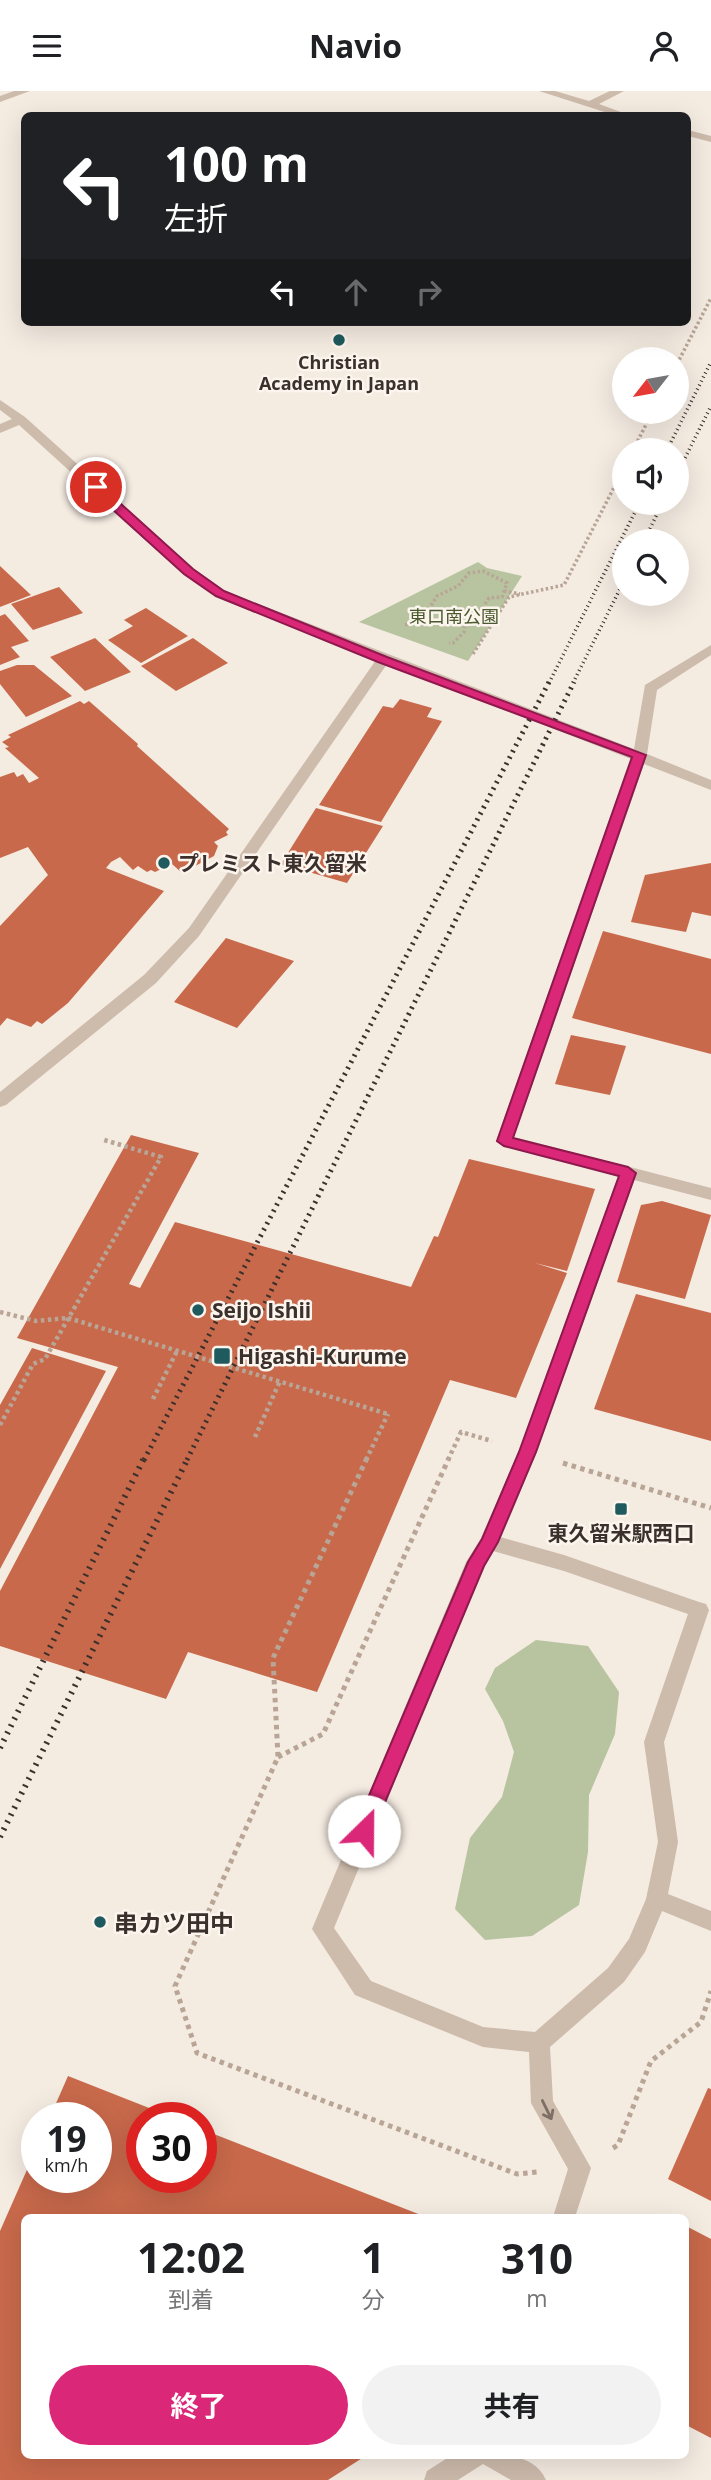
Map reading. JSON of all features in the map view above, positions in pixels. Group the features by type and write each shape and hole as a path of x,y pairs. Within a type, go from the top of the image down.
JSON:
{"street":[{"path":"0,99 25,91"},
{"path":"544,91 614,112"},
{"path":"589,105 620,91"},
{"path":"691,134 711,139"},
{"path":"0,404 189,572 220,594 383,659 640,755 711,785"},
{"path":"0,429 21,420"},
{"path":"711,649 650,688 640,755 504,1141 711,1194"},
{"path":"0,1101 150,979 194,932 383,659"},
{"path":"489,1542 564,1563 699,1610 654,1742 668,1842 656,1899 637,1945 616,1975 539,2043 483,2037 363,1989 323,1929 471,1575 489,1542 528,1452 628,1173"},
{"path":"656,1899 711,1921"},
{"path":"539,2043 542,2103 580,2168 565,2214"},
{"path":"436,2480 468,2459"},
{"path":"498,2459 534,2480"}],"path":[{"path":"686,347 711,298"},
{"path":"455,685 509,597 564,586 612,492"},
{"path":"351,646 385,624 411,626 429,615 437,596 458,586 469,573 483,571 507,583 502,597 489,598 481,610 466,617 464,632 453,643 441,642"},
{"path":"504,590 522,594"},
{"path":"0,1425 33,1364 45,1359 161,1157 102,1139"},
{"path":"0,1312 36,1321 68,1318 388,1414 273,1658 278,1757 323,1734 461,1432 501,1444"},
{"path":"153,1399 177,1351"},
{"path":"255,1437 280,1381"},
{"path":"552,1460 711,1508"}],"green space":[{"name":"東口南公園","path":"478,562 487,568 522,576 468,661 359,622"},
{"path":"536,1640 588,1646 619,1692 615,1734 589,1795 588,1852 579,1905 532,1936 485,1940 455,1909 470,1838 502,1797 514,1752 503,1721 485,1689 495,1668"}],"building":[{"path":"0,566 31,595 0,607"},
{"path":"59,587 83,613 33,630 11,604"},
{"path":"146,608 188,636 141,663 108,640 133,626 124,620"},
{"path":"5,614 29,641 11,647 20,657 0,665 0,616"},
{"path":"95,638 131,672 85,691 50,657"},
{"path":"193,638 228,663 176,691 141,666"},
{"path":"17,665 34,665 72,696 26,717 0,684 0,671"},
{"path":"400,699 432,708 427,717 442,721 381,822 319,805 383,706 393,708"},
{"name":"プレミスト東久留米","path":"80,701 84,704 89,701 138,744 137,746 229,829 226,832 228,835 214,842 218,846 214,856 182,873 172,864 155,872 147,872 138,866 133,870 120,857 111,862 106,868 164,891 68,1003 42,1024 37,1021 31,1027 7,1018 0,1026 0,926 48,875 28,847 0,858 0,777 14,772 17,777 23,774 29,783 39,778 5,748 9,747 2,742 11,737 8,735"},
{"path":"316,808 383,826 347,883 281,864"},
{"path":"711,863 711,916 692,912 686,932 631,922 645,875"},
{"path":"603,931 711,959 711,1054 572,1018"},
{"path":"226,938 294,961 237,1028 174,1002"},
{"path":"571,1035 626,1046 610,1095 555,1084"},
{"path":"131,1135 199,1153 129,1284 140,1288 175,1222 411,1287 434,1236 438,1237 469,1159 595,1189 567,1271 535,1263 567,1273 516,1398 450,1380 317,1692 188,1652 166,1699 0,1646 0,1591 118,1367 17,1338"},
{"path":"662,1201 711,1215 685,1299 617,1282 641,1205"},
{"path":"636,1294 711,1313 711,1441 594,1409"},
{"path":"32,1348 106,1371 0,1569 0,1405"},
{"path":"68,2076 134,2102 126,2102 126,2193 217,2193 217,2135 418,2214 21,2214 21,2459 361,2459 328,2480 0,2480 0,2231 21,2183 21,2193 112,2193 112,2102 57,2102"},
{"path":"708,2088 711,2089 711,2201 668,2179"},
{"path":"689,2228 711,2239 711,2438 689,2427"}],"railway":[{"path":"673,438 711,362"},
{"path":"689,450 711,406"},
{"path":"549,683 633,515"},
{"path":"650,529 657,515"},
{"path":"573,683 612,605"},
{"path":"144,1460 549,682"},
{"path":"187,1460 574,682"},
{"path":"0,1748 144,1458"},
{"path":"0,1837 188,1458"}],"place":[{"name":"Christian Academy in Japan","path":"339,340"},
{"name":"プレミスト東久留米","path":"164,863"},
{"name":"Seijo Ishii","path":"198,1310"},
{"name":"Higashi-Kurume","path":"222,1356"},
{"name":"東久留米駅西口","path":"621,1509"},
{"name":"串カツ田中","path":"100,1922"}],"route":[{"path":"96,487 189,572 220,594 383,659 640,755 504,1141 628,1173 528,1452 489,1542 476,1562 364,1831"}]}
